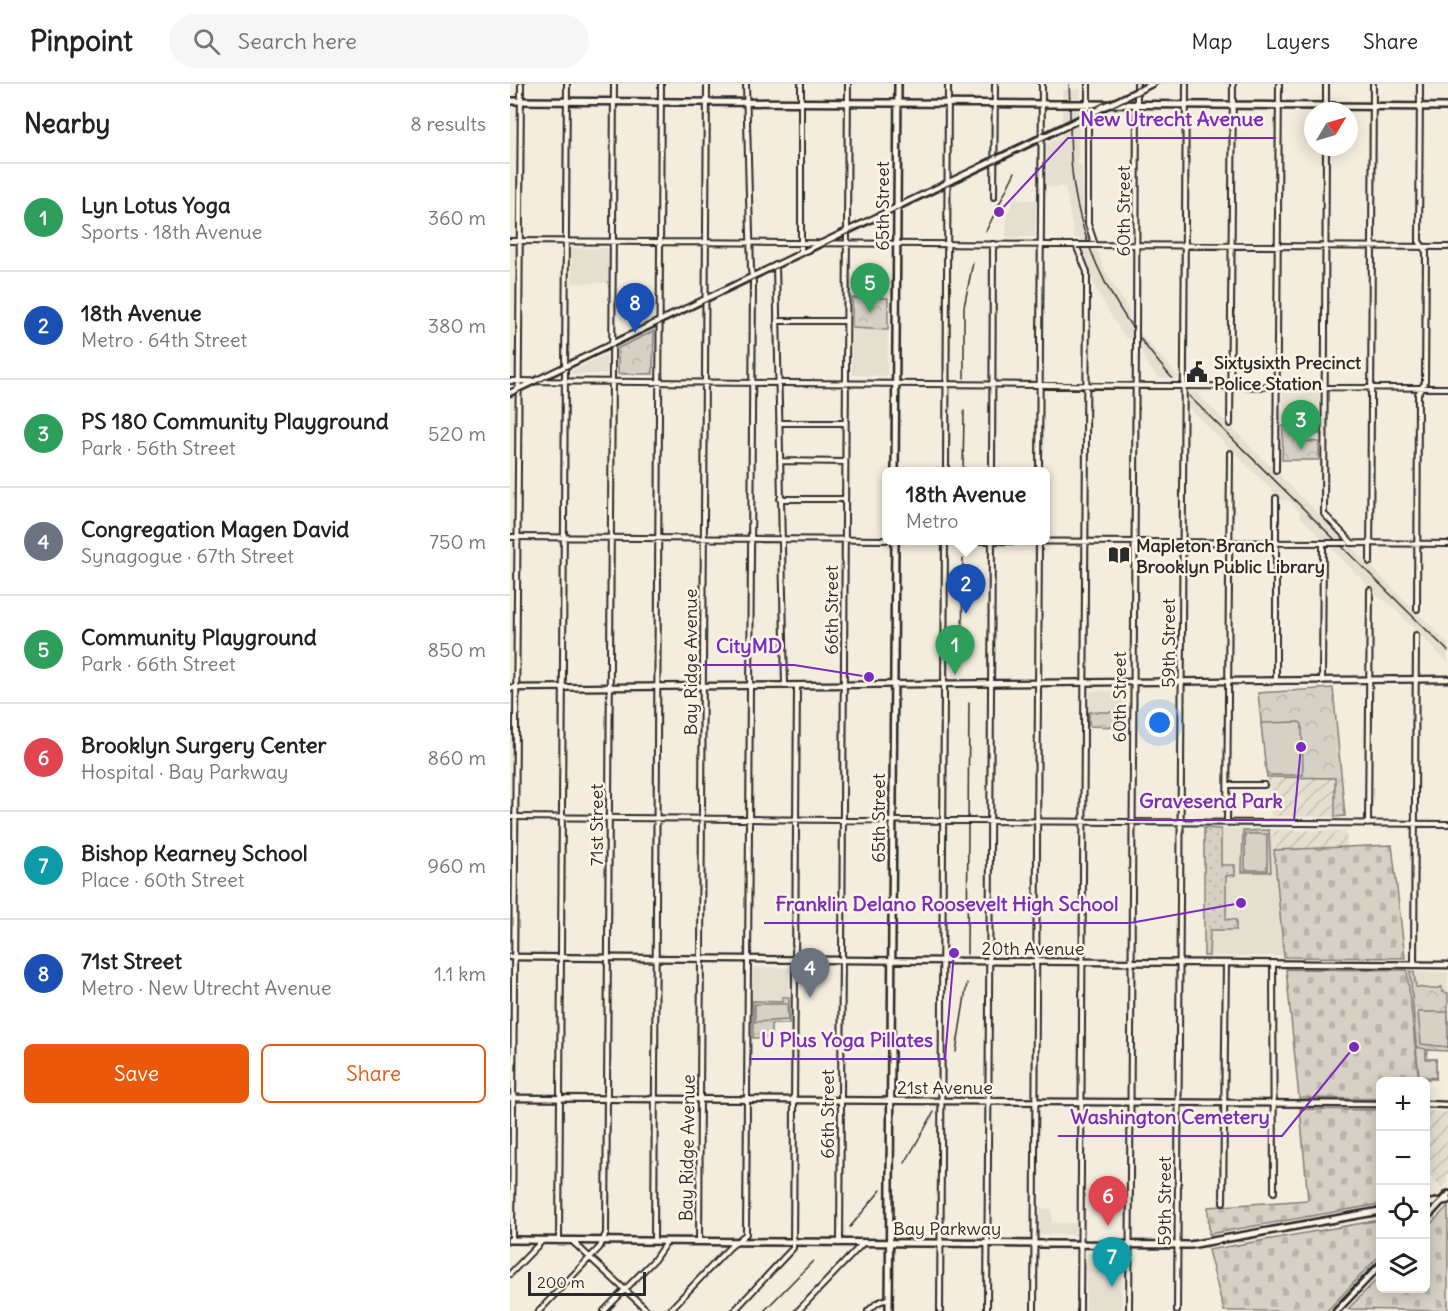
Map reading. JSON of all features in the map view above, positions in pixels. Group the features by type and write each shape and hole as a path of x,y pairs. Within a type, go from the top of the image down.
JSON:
{"main road":[{"name":"65th Street","path":"895,467 898,84"},
{"path":"510,101 1232,105 1304,108"},
{"path":"1358,107 1448,107"},
{"name":"65th Street","path":"889,1311 895,545"},
{"path":"1430,1214 1445,1200 1448,1194"},
{"path":"1430,1202 1445,1200"},
{"name":"Bay Parkway","path":"511,1240 1178,1245 1376,1212"},
{"path":"1336,1311 1376,1269"}],"street":[{"path":"511,1240 512,957 516,817 513,688 519,389 520,84"},
{"path":"559,1240 567,84"},
{"name":"71st Street","path":"603,1241 606,1233 614,84"},
{"path":"654,1241 661,84"},
{"name":"Bay Ridge Avenue","path":"699,1241 707,84"},
{"path":"669,1311 746,1234 752,277 746,84"},
{"path":"801,84 801,253"},
{"name":"66th Street","path":"840,1243 848,84"},
{"path":"946,467 948,84"},
{"path":"994,197 995,84"},
{"path":"1039,467 1042,84"},
{"path":"1089,84 1088,224 1095,245"},
{"name":"60th Street","path":"1129,1311 1137,84"},
{"path":"510,393 1152,84"},
{"name":"59th Street","path":"1177,1311 1186,84"},
{"path":"1230,424 1233,84"},
{"path":"1276,470 1280,84"},
{"path":"1326,84 1326,102"},
{"path":"1370,562 1373,84"},
{"path":"1417,609 1418,394 1425,382 1426,264 1426,252 1419,241 1420,84"},
{"path":"1326,156 1324,514 1352,543"},
{"path":"510,241 1448,247"},
{"path":"992,467 993,244"},
{"path":"1077,245 1087,272 1080,1311"},
{"path":"776,265 785,686"},
{"path":"777,321 846,321"},
{"path":"510,381 1448,388"},
{"path":"779,423 845,423"},
{"path":"1227,823 1230,453"},
{"path":"780,461 845,462"},
{"path":"1276,498 1276,682"},
{"path":"780,499 845,499"},
{"path":"510,537 882,540"},
{"path":"1050,541 1448,544"},
{"path":"1322,681 1325,543"},
{"path":"940,1311 945,545"},
{"path":"987,1311 992,545"},
{"path":"1034,1311 1039,545"},
{"path":"1368,824 1370,590"},
{"path":"1414,964 1416,635"},
{"path":"513,688 1133,684 1448,679"},
{"path":"734,1311 791,1251 793,1242 797,686"},
{"path":"1228,785 1264,785"},
{"path":"510,817 1448,824"},
{"name":"20th Avenue","path":"512,957 1448,965"},
{"path":"1223,1202 1226,963"},
{"path":"1273,963 1274,1192"},
{"name":"21st Avenue","path":"512,1098 1376,1104"},
{"path":"1430,1104 1448,1105"},
{"path":"510,1274 542,1241"},
{"path":"572,1241 648,1311"},
{"path":"539,1311 591,1257 603,1241"},
{"path":"604,1311 664,1248 667,1241"},
{"path":"798,1311 863,1243"},
{"path":"868,1311 877,1303 890,1298"}],"shaded area":[{"path":"1081,89 1078,164 1082,165 1082,217 1088,239 1092,250 1098,251 1104,269 1129,311 1130,323 1179,377 1176,379 1159,378 1148,366 1142,352 1130,338 1126,338 1116,324 1095,287 1080,239 1074,237 1065,187 1047,187 1047,144 1062,135 1062,90"},
{"path":"1018,190 1018,200 1036,200 1035,237 1006,237 1007,215"},
{"path":"572,248 608,248 608,283 572,283"},
{"path":"852,328 888,330 887,376 852,375"},
{"path":"607,354 607,374 571,374 571,371"},
{"path":"1189,392 1196,392 1435,630 1448,644 1448,663 1389,603 1380,598 1299,515 1300,512 1286,499 1283,501 1189,408"},
{"path":"1283,393 1319,393 1319,427 1283,426"},
{"path":"1090,691 1126,691 1126,712 1089,712"},
{"path":"1267,777 1335,778 1335,817 1271,816"},
{"path":"1204,828 1272,830 1284,956 1204,956"},
{"path":"1272,830 1346,831 1347,846 1274,850"},
{"path":"753,967 789,968 789,997 782,997 782,1002 753,1001"},
{"path":"1414,972 1448,972 1448,993 1442,992 1442,987 1416,987"},
{"path":"1430,1111 1448,1112 1448,1182 1442,1188 1431,1177"},
{"path":"1040,1208 1052,1209 1052,1223 1075,1223 1075,1235 1039,1234"},
{"path":"1086,1253 1122,1253 1121,1310 1086,1310"}],"green space":[{"path":"852,298 888,298 888,330 852,328"},
{"path":"654,331 653,374 618,374 618,348"},
{"path":"1283,426 1319,427 1319,434 1303,434 1302,441 1319,442 1319,460 1282,460"},
{"path":"1333,688 1345,816 1335,817 1335,778 1267,777 1258,693"},
{"path":"1089,712 1126,712 1126,718 1119,718 1118,727 1089,726"},
{"path":"1299,722 1302,724 1303,775 1270,775 1266,772 1261,723"},
{"path":"1204,828 1221,829 1221,865 1235,865 1235,875 1226,876 1226,919 1236,920 1236,930 1210,930 1209,956 1204,956"},
{"path":"1269,830 1271,872 1242,872 1243,831"},
{"path":"1245,834 1267,834 1267,870 1245,870"},
{"path":"1392,845 1405,958 1284,957 1274,850"},
{"path":"1286,969 1407,970 1419,1077 1376,1077 1376,1099 1299,1098"},
{"path":"1410,971 1414,972 1416,987 1433,989 1442,987 1442,992 1448,993 1448,1051 1428,1050 1426,1059 1436,1059 1436,1079 1419,1077"},
{"path":"782,997 789,997 789,1024 771,1024 771,1038 753,1038 753,1001 782,1002"},
{"path":"755,1004 787,1004 788,1020 755,1022"},
{"path":"1418,1012 1448,1012 1448,1047 1421,1044"},
{"path":"1416,1047 1426,1049 1426,1059 1436,1059 1436,1078 1419,1076"},
{"path":"1300,1109 1376,1110 1376,1205 1209,1234 1208,1207 1308,1200"},
{"path":"1448,1206 1448,1311 1348,1309 1376,1280 1376,1293 1430,1293 1430,1225"},
{"path":"1376,1221 1376,1259 1327,1311 1224,1311 1208,1250"}],"railway":[{"path":"1069,84 1072,171 1076,201 1093,256 1105,282 1135,332 1172,378"},
{"path":"983,161 1143,84"},
{"path":"510,396 1159,84"},
{"path":"986,231 1015,172"},
{"path":"964,378 964,307 973,262"},
{"path":"1189,396 1448,651"},
{"path":"963,467 964,411"},
{"path":"962,663 963,559"},
{"path":"967,954 969,703"},
{"path":"956,1052 967,983"},
{"path":"905,1163 934,1112"},
{"path":"850,1227 881,1190"},
{"path":"1430,1211 1448,1191"},
{"path":"764,1311 813,1261"},
{"path":"1333,1311 1376,1265"}],"place":[{"name":"New Utrecht Avenue","path":"999,212"},
{"name":"Community Playground","path":"870,313"},
{"name":"71st Street","path":"635,333"},
{"name":"Sixtysixth Precinct Police Station","path":"1197,372"},
{"name":"PS 180 Community Playground","path":"1301,450"},
{"name":"Mapleton Branch Brooklyn Public Library","path":"1119,555"},
{"name":"18th Avenue","path":"966,614"},
{"name":"Lyn Lotus Yoga","path":"955,675"},
{"name":"CityMD","path":"869,677"},
{"name":"Gravesend Park","path":"1301,747"},
{"name":"Franklin Delano Roosevelt High School","path":"1241,903"},
{"name":"U Plus Yoga Pillates","path":"954,953"},
{"name":"Congregation Magen David","path":"810,998"},
{"name":"Washington Cemetery","path":"1354,1047"},
{"name":"Brooklyn Surgery Center","path":"1108,1226"},
{"name":"Bishop Kearney School","path":"1112,1287"}]}
